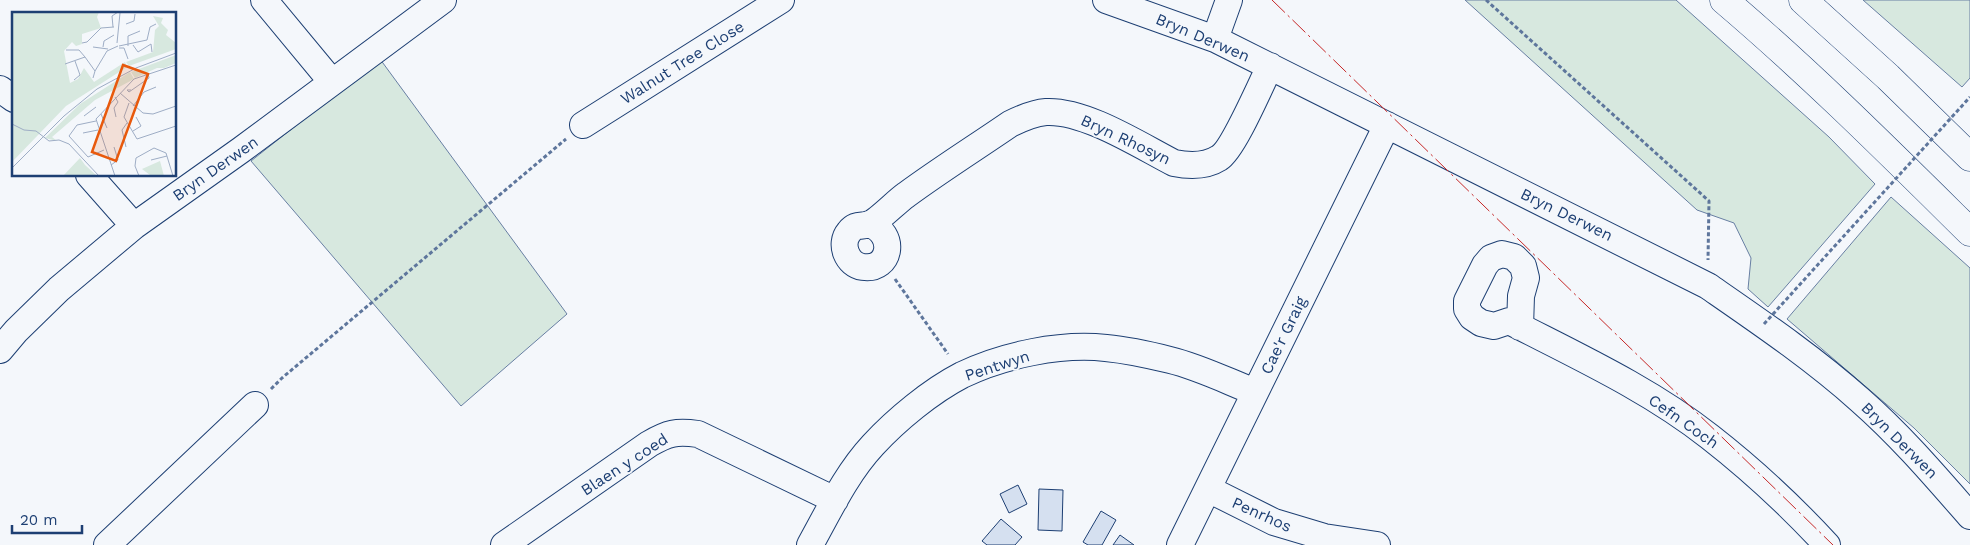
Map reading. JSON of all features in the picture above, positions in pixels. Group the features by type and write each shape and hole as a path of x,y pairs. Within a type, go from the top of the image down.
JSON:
{"highway":[{"path":"1724,0 1874,136 1970,232"},
{"path":"1803,0 1888,77 1970,157"}],"street":[{"path":"264,0 332,82"},
{"name":"Bryn Derwen","path":"5,332 134,226 241,150 443,0"},
{"name":"Walnut Tree Close","path":"584,125 781,0"},
{"name":"Bryn Derwen","path":"1106,0 1214,39 1708,286 1764,324 1860,399 1927,466 1970,516"},
{"path":"1214,39 1229,0"},
{"name":"Bryn Rhosyn","path":"882,261 873,267 865,268 851,261 846,254 846,238 849,232 862,224 869,224 905,196 1010,124 1028,116 1045,112 1068,113 1088,119 1174,163 1186,166 1204,164 1221,158 1232,145 1270,66"},
{"path":"0,89 12,98"},
{"name":"Cae'r Graig","path":"1180,545 1387,125"},
{"path":"90,176 134,226"},
{"path":"869,224 882,230 886,236 888,251 882,261"},
{"name":"Cefn Coch","path":"1520,327 1644,394 1709,436 1789,507 1827,545"},
{"name":"Pentwyn","path":"810,545 835,500 872,446 922,402 962,375 989,364 1026,354 1064,348 1106,348 1171,360 1255,392"},
{"path":"107,545 255,405"},
{"name":"Blaen y coed","path":"504,545 649,444 666,435 681,432 698,434 835,500"},
{"name":"Penrhos","path":"1208,489 1274,522 1324,536 1377,545"}],"path":[{"path":"1486,0 1709,201 1708,286"},
{"path":"1764,324 1970,97"},
{"path":"255,405 282,378 584,125"},
{"path":"882,261 962,375"}],"shaded area":[{"path":"1465,0 1676,0 1829,137 1875,184 1768,307 1748,289 1751,258 1734,223 1697,210"},
{"path":"1863,0 1970,0 1970,78 1962,87"},
{"path":"380,59 567,314 461,406 251,161"},
{"path":"1891,197 1970,268 1970,484 1914,428 1787,319"}],"building":[{"path":"1018,485 1027,504 1009,513 1000,494"},
{"path":"1039,489 1063,490 1062,531 1038,530"},
{"path":"1101,511 1116,520 1102,545 1088,545 1083,542"},
{"path":"1001,519 1022,537 1015,545 987,545 982,541"},
{"path":"1120,535 1134,545 1113,545"}],"power":[{"path":"1272,0 1833,545"}]}
